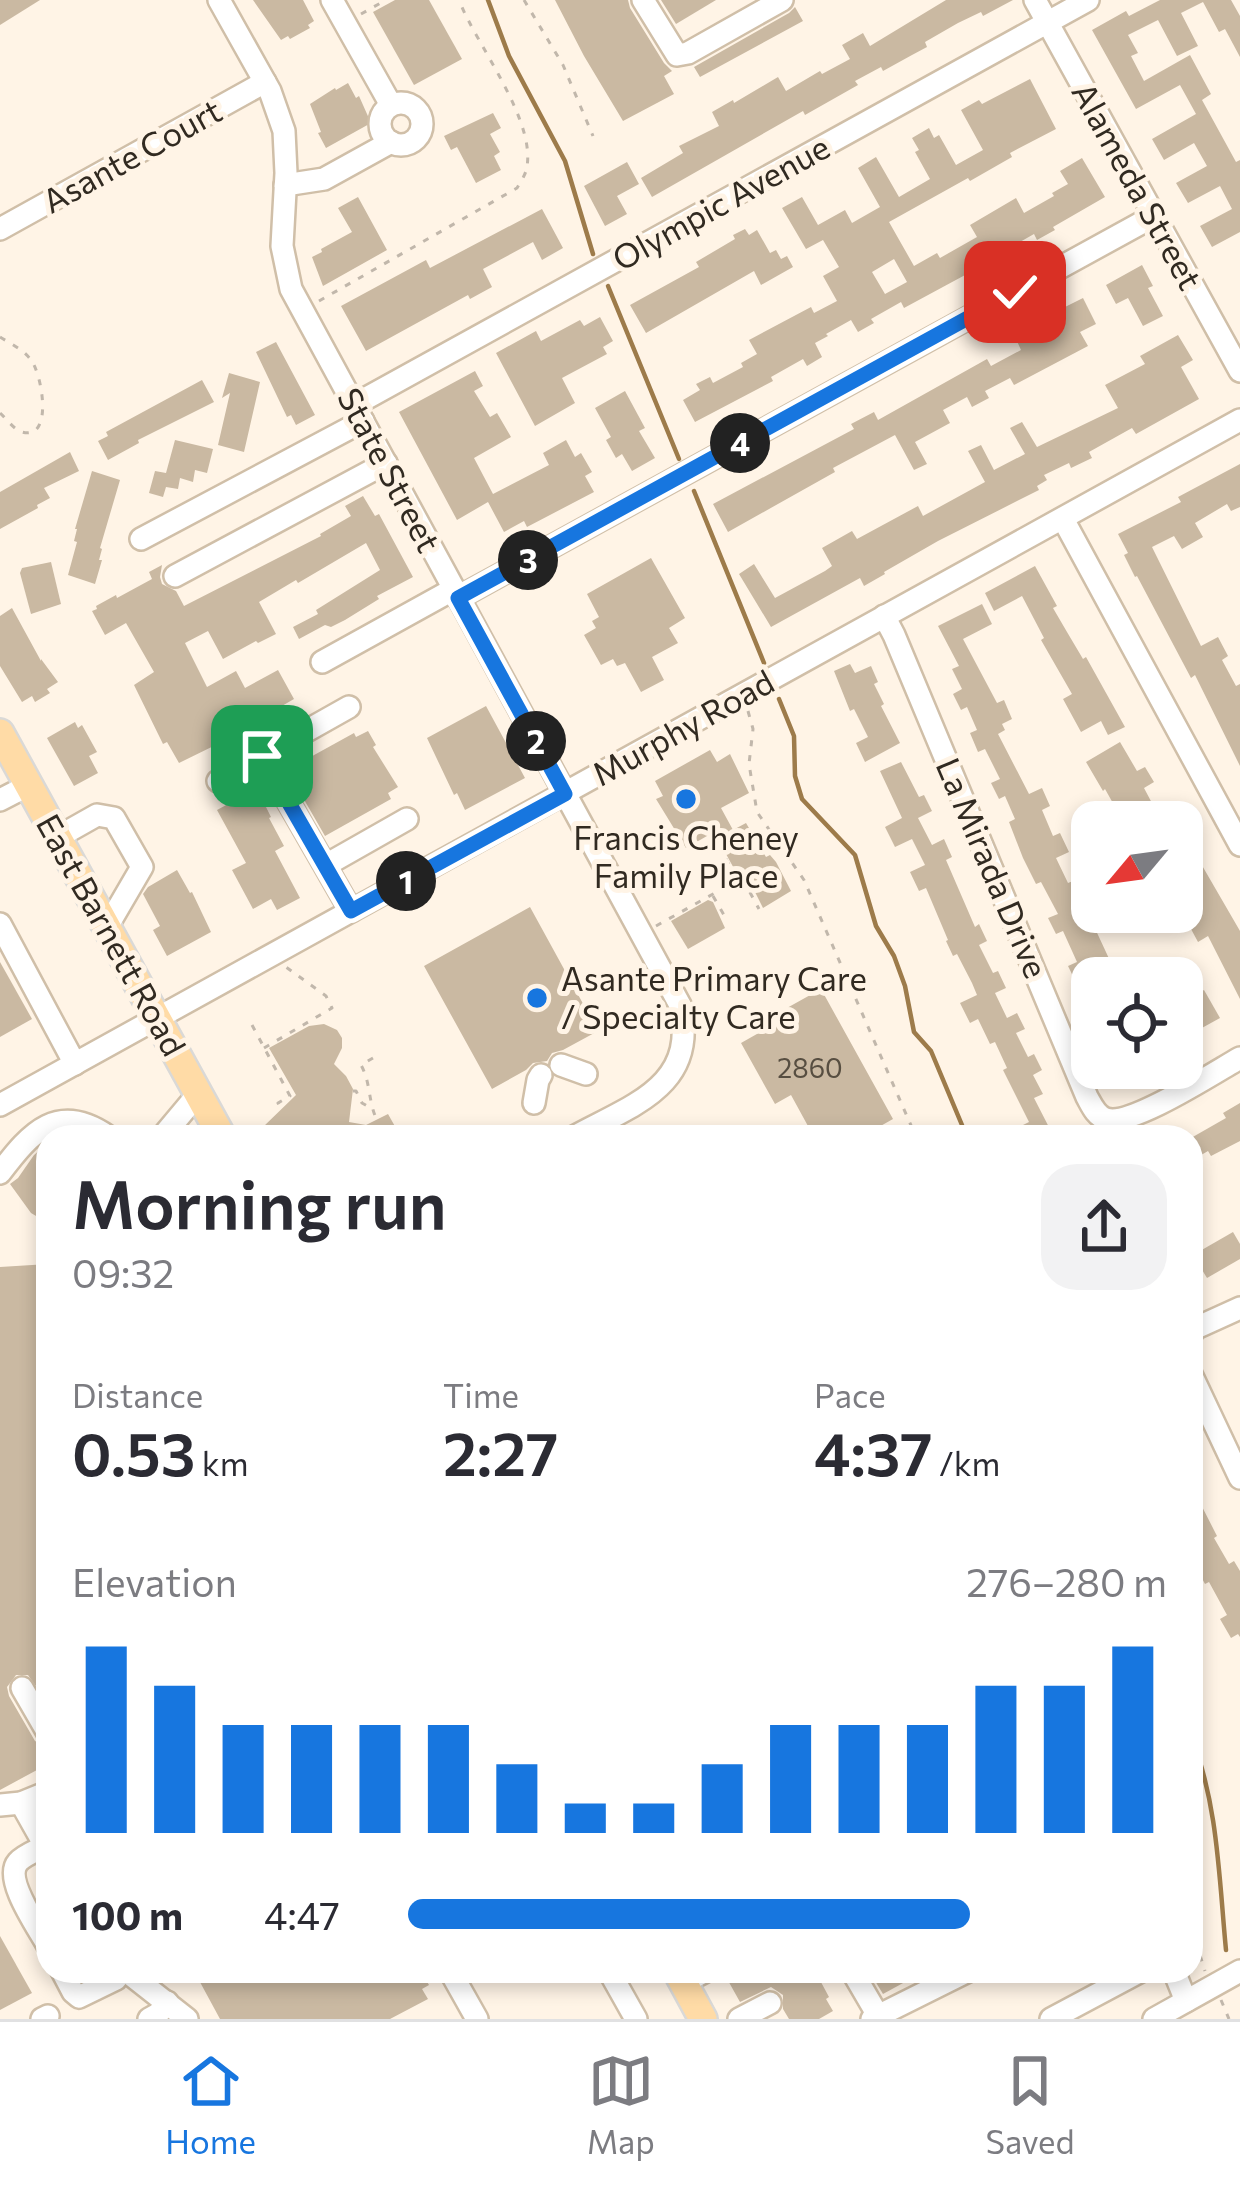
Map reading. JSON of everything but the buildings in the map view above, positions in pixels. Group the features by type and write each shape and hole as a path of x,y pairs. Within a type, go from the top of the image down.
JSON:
{"main road":[{"name":"East Barnett Road","path":"0,733 215,1125"},
{"path":"692,1983 703,2019"}],"street":[{"name":"State Street","path":"219,0 265,82 284,131 282,246 291,289 680,1005 685,1027 678,1064 666,1082 609,1125"},
{"path":"332,0 391,105"},
{"path":"644,0 677,55 782,0"},
{"name":"Alameda Street","path":"1035,0 1240,371"},
{"name":"Olympic Avenue","path":"141,538 1088,0"},
{"name":"Asante Court","path":"0,230 265,82"},
{"path":"398,103 411,105 421,115 419,136 401,146 391,142 383,136 380,122 385,110 398,103"},
{"path":"285,185 324,179 391,142"},
{"path":"322,662 1154,216"},
{"name":"Murphy Road","path":"0,1105 1240,420"},
{"path":"175,576 386,464"},
{"path":"1063,519 1240,845"},
{"name":"La Mirada Drive","path":"884,616 1087,1097 1102,1118 1136,1115 1240,1058"},
{"path":"218,781 349,706"},
{"path":"262,756 351,911"},
{"path":"0,800 29,784"},
{"path":"58,837 97,815 114,818 142,867 107,927"},
{"path":"326,865 407,819"},
{"path":"0,924 75,1064"},
{"path":"533,1103 538,1080 551,1070 586,1074"},
{"path":"172,1125 198,1094"},
{"path":"52,1125 63,1119 88,1125"},
{"path":"0,1173 14,1151 36,1134"},
{"path":"1203,1325 1240,1308"},
{"path":"1203,1399 1240,1478"},
{"path":"22,1688 36,1712"},
{"path":"11,1804 36,1835"},
{"path":"36,1854 19,1861 14,1870 15,1885 36,1924"},
{"path":"1154,2019 1240,1971"},
{"path":"68,1983 80,1997 108,1983"},
{"path":"140,1983 188,2019"},
{"path":"449,2019 474,2013 457,1983"},
{"path":"616,1983 636,2019"},
{"path":"858,1983 877,2018 945,1983"},
{"path":"1052,2019 1119,1983"},
{"path":"1179,1983 1186,2001"},
{"path":"148,2019 167,2002"},
{"path":"740,2019 770,2003"}],"path":[{"path":"345,22 386,0"},
{"path":"302,311 517,188 526,170 527,144 506,87 459,0"},
{"path":"524,0 563,64 593,136"},
{"path":"0,337 33,362 43,405 41,422 26,433 0,412"},
{"path":"741,696 752,720 748,756 758,812 804,880 911,1125"},
{"path":"726,859 738,880"},
{"path":"655,926 742,878 760,909"},
{"path":"712,894 724,915"},
{"path":"264,1048 332,1008 326,996 286,967"},
{"path":"252,1025 290,1096 278,1103 281,1109"},
{"path":"373,1058 361,1065 377,1120"},
{"path":"353,1091 371,1108"},
{"path":"1203,1963 1206,1972"},
{"path":"1221,1999 1229,2019"}],"waterway":[{"path":"488,0 509,56 565,161 593,254"},
{"path":"608,286 679,459"},
{"path":"694,491 764,663"},
{"path":"779,699 794,736 795,776 802,799 855,855 876,926 905,986 914,1032 931,1051 962,1125"},
{"path":"1203,1775 1212,1815 1226,1950"}],"place":[{"name":"Francis Cheney Family Place","path":"686,799"},
{"name":"Asante Primary Care / Specialty Care","path":"537,998"}],"route":[{"path":"262,756 351,911 565,794 458,598 1015,292"}]}
